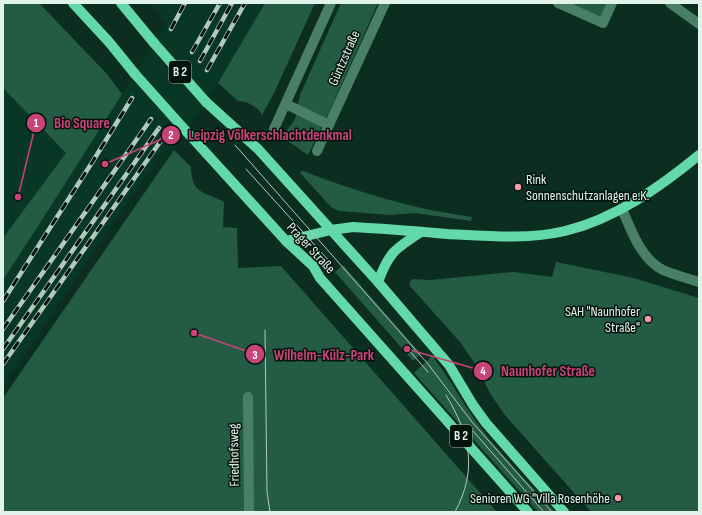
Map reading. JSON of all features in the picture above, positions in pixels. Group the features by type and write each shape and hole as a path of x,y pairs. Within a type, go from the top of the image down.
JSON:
{"main road":[{"name":"Prager Straße","path":"73,3 186,131 286,240 313,266 320,278 528,512"},
{"name":"Prager Straße","path":"121,3 206,102 258,149 378,282 449,364 473,405 490,427 564,512"},
{"path":"286,240 331,230 353,227 498,237 548,234 583,226 622,209 668,179 699,155"},
{"path":"378,282 393,251 421,232"}],"street":[{"path":"274,129 331,3"},
{"name":"Güntzstraße","path":"317,151 385,3"},
{"path":"558,3 603,23 612,3"},
{"path":"670,3 699,24"},
{"path":"286,104 329,125"},
{"path":"622,209 635,237 653,263 664,270 699,282"},
{"name":"Friedhofsweg","path":"248,397 249,512"}],"shaded area":[{"path":"3,3 39,3 107,74 122,94 166,24 151,3 265,3 218,83 174,150 162,152 3,386"},
{"path":"3,3 39,3 107,74 122,94 3,280 3,238 66,153 3,88"},
{"path":"265,3 315,3 274,93 262,115 259,110 252,105 246,102 238,101 218,83"},
{"path":"341,3 378,3 308,155 282,137 295,119 300,95"},
{"path":"569,3 607,3 601,18"},
{"path":"174,150 191,167 194,183 197,188 205,194 224,202 223,227 237,228 238,268 281,266 497,512 3,512 3,398"},
{"path":"303,171 386,199 450,214 472,217 471,221 415,213 391,215 339,211 331,207 301,174 300,172"},
{"path":"556,262 634,278 699,298 699,512 591,512 505,415 491,395 475,364 460,342 409,285 412,279 430,280 513,272 552,277"},
{"path":"343,265 421,354 413,361 335,272"},
{"path":"432,356 445,373 480,427 507,460 555,512 538,512 414,373"}],"tram line":[{"path":"235,145 428,364 472,422 552,512"},
{"path":"246,169 331,263"},
{"path":"265,330 267,492 270,512"},
{"path":"407,348 428,372"},
{"path":"446,395 461,424 468,452 469,467 467,481 455,512"},
{"path":"473,431 544,512"}],"railway":[{"path":"171,29 185,3"},
{"path":"192,52 220,3"},
{"path":"200,61 232,3"},
{"path":"207,70 245,3"},
{"path":"3,301 132,98"},
{"path":"3,329 151,119"},
{"path":"3,349 159,128"},
{"path":"3,364 165,135"}],"place":[{"name":"Leipzig Völkerschlachtdenkmal","path":"105,164"},
{"name":"Rink Sonnenschutzanlagen e.K.","path":"518,187"},
{"name":"Bio Square","path":"18,197"},
{"name":"SAH \"Naunhofer Straße\"","path":"648,319"},
{"name":"Wilhelm-Külz-Park","path":"194,333"},
{"name":"Naunhofer Straße","path":"407,349"},
{"name":"Senioren WG \"Villa Rosenhöhe","path":"618,498"}]}
